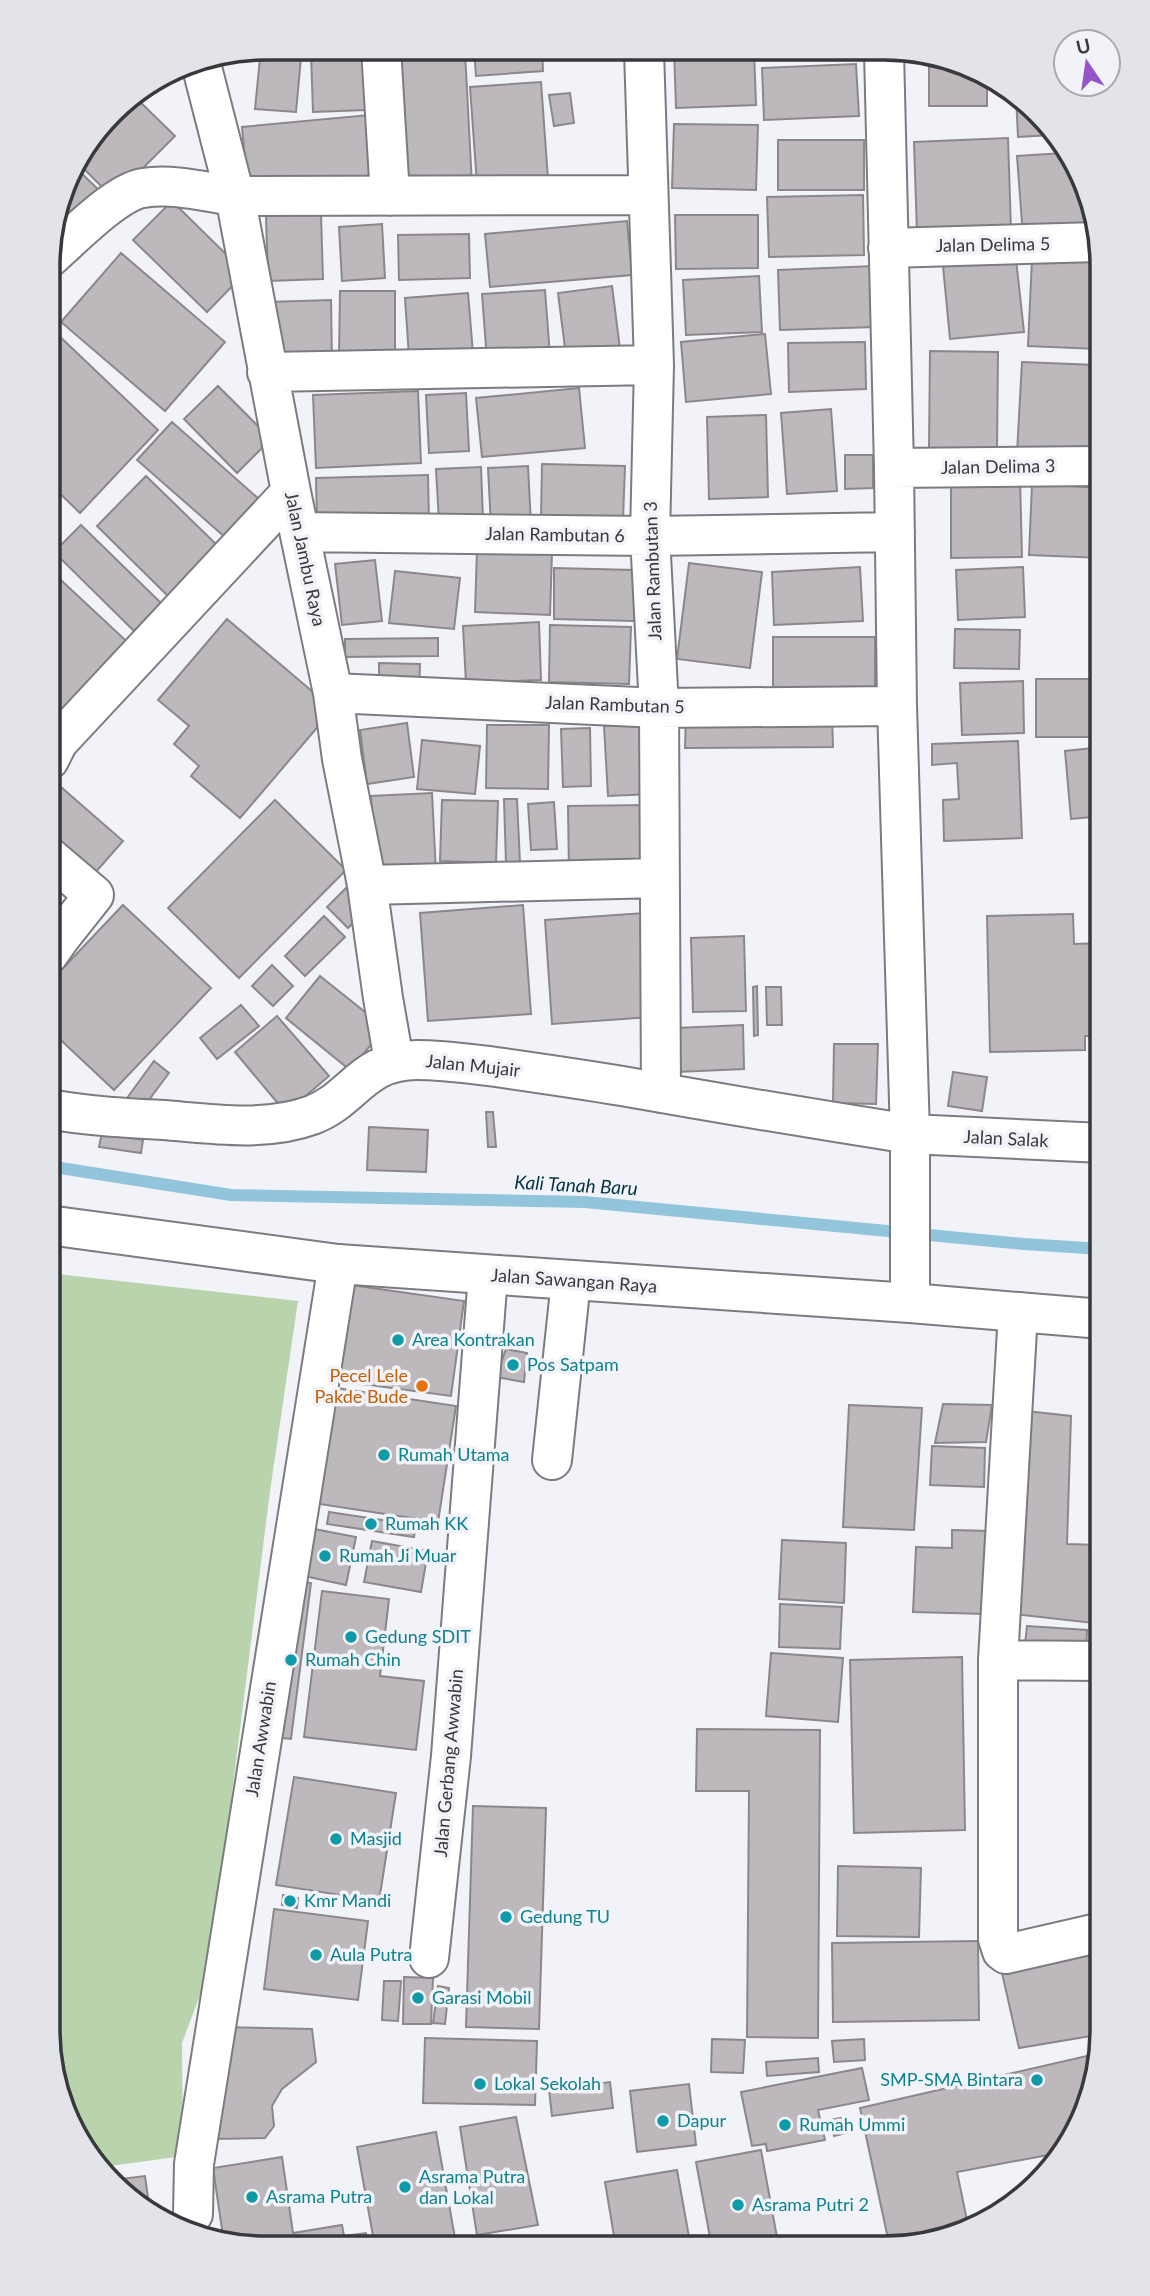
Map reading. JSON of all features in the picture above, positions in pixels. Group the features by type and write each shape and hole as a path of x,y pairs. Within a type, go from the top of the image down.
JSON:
{"main road":[{"path":"382,60 390,196"},
{"name":"Jalan Rambutan 3","path":"644,60 654,365 650,536 659,708 661,1093"},
{"path":"884,60 897,706 910,1134 910,1303"},
{"name":"Jalan Jambu Raya","path":"202,69 234,196 333,693 342,759 367,885 394,1061"},
{"path":"60,249 127,193 143,188 167,187 234,196 648,195"},
{"name":"Jalan Delima 5","path":"888,247 1089,242"},
{"path":"267,372 654,365"},
{"name":"Jalan Delima 3","path":"894,468 1090,466"},
{"path":"60,737 291,492"},
{"name":"Jalan Rambutan 6","path":"300,532 650,536 895,532"},
{"name":"Jalan Rambutan 5","path":"333,693 659,708 897,706"},
{"path":"60,866 94,895 60,937"},
{"path":"367,885 660,878"},
{"name":"Jalan Mujair","path":"60,1110 219,1124 289,1121 313,1114 377,1068 394,1061 417,1060 544,1073 910,1134"},
{"name":"Jalan Salak","path":"910,1134 1090,1142"},
{"name":"Jalan Sawangan Raya","path":"60,1227 338,1264 1090,1318"},
{"name":"Jalan Awwabin","path":"193,2214 194,2164 338,1264"},
{"name":"Jalan Gerbang Awwabin","path":"429,1958 451,1756 488,1275"},
{"path":"552,1460 571,1280"},
{"path":"1018,1312 998,1660 999,1946 1006,1954 1090,1935"},
{"path":"998,1660 1090,1661"}],"green space":[{"path":"60,1274 298,1301 270,1491 210,1968 182,2043 183,2156 111,2166 94,2145 81,2121 70,2097 61,2057"}],"building":[{"path":"260,60 301,60 296,112 255,109"},
{"path":"311,60 364,60 366,110 313,112"},
{"path":"400,60 465,60 472,185 406,188"},
{"path":"475,60 542,60 543,71 476,76"},
{"path":"674,60 754,60 756,105 676,108"},
{"path":"856,64 859,116 764,120 762,68"},
{"path":"929,64 951,70 987,88 987,106 929,106"},
{"path":"541,82 548,179 477,184 470,87"},
{"path":"570,93 574,123 554,126 549,95"},
{"path":"141,102 175,136 113,198 84,169 102,140"},
{"path":"1017,108 1043,135 1018,137"},
{"path":"369,115 375,182 248,193 242,127"},
{"path":"674,124 758,125 756,190 672,188"},
{"path":"1008,138 1011,230 917,233 914,142"},
{"path":"778,140 864,140 864,190 778,190"},
{"path":"1057,153 1080,199 1088,232 1023,236 1017,156"},
{"path":"82,174 104,195 63,238 67,212"},
{"path":"863,195 864,255 769,257 767,197"},
{"path":"172,201 245,273 207,312 133,240"},
{"path":"321,214 323,279 268,281 266,216"},
{"path":"675,215 758,215 758,268 676,269"},
{"path":"627,221 632,275 490,287 485,234"},
{"path":"382,224 385,278 342,281 339,227"},
{"path":"469,234 470,278 399,280 398,235"},
{"path":"121,253 225,342 165,411 61,322"},
{"path":"1016,259 1024,332 950,339 943,266"},
{"path":"1032,259 1090,262 1090,349 1028,346"},
{"path":"874,266 875,327 780,330 778,270"},
{"path":"759,276 762,332 686,335 683,280"},
{"path":"612,286 621,357 567,364 558,293"},
{"path":"545,290 550,356 487,360 482,294"},
{"path":"340,291 395,291 395,356 339,356"},
{"path":"468,293 473,353 409,357 405,298"},
{"path":"331,300 332,361 270,362 268,302"},
{"path":"765,334 771,394 686,402 681,342"},
{"path":"60,337 158,430 80,513 60,494"},
{"path":"865,342 866,389 789,392 788,343"},
{"path":"930,351 998,352 997,449 929,448"},
{"path":"1022,362 1090,365 1090,456 1017,453"},
{"path":"218,386 271,439 237,473 184,419"},
{"path":"579,388 585,448 482,457 476,398"},
{"path":"418,391 421,463 316,468 313,395"},
{"path":"466,393 469,451 429,453 426,395"},
{"path":"831,409 837,491 787,494 781,413"},
{"path":"766,415 768,497 709,499 707,417"},
{"path":"172,422 269,508 234,545 137,460"},
{"path":"845,455 873,455 873,488 845,489"},
{"path":"542,464 625,466 623,520 541,519"},
{"path":"528,466 531,524 491,526 488,468"},
{"path":"481,467 483,520 439,522 436,469"},
{"path":"428,475 429,524 317,527 316,478"},
{"path":"146,476 219,547 169,597 97,526"},
{"path":"1020,478 1022,557 951,558 951,479"},
{"path":"1032,484 1090,487 1090,557 1029,555"},
{"path":"81,525 161,603 134,631 60,558 60,546"},
{"path":"477,549 552,552 550,615 475,612"},
{"path":"375,560 382,621 342,625 335,564"},
{"path":"689,563 762,572 750,668 677,659"},
{"path":"860,567 863,621 774,625 772,572"},
{"path":"1023,567 1025,617 958,620 956,570"},
{"path":"554,568 635,570 634,621 554,619"},
{"path":"395,571 460,578 454,629 389,623"},
{"path":"60,579 137,651 60,734"},
{"path":"227,619 333,709 240,818 191,776 199,766 174,744 189,726 158,700"},
{"path":"539,622 541,680 466,683 463,626"},
{"path":"550,625 631,627 629,684 549,682"},
{"path":"955,629 1020,630 1019,669 954,668"},
{"path":"773,637 875,637 875,688 773,688"},
{"path":"438,638 438,656 345,657 345,639"},
{"path":"379,663 420,664 419,695 379,694"},
{"path":"1036,679 1090,679 1090,737 1036,737"},
{"path":"1023,681 1024,733 962,735 960,683"},
{"path":"686,714 832,714 833,747 685,748"},
{"path":"407,723 414,777 367,784 360,730"},
{"path":"647,724 651,794 608,796 604,726"},
{"path":"487,725 549,725 548,789 486,788"},
{"path":"590,728 591,786 563,787 561,729"},
{"path":"422,740 480,746 475,794 417,789"},
{"path":"1018,741 1022,838 944,841 943,800 959,799 957,763 932,765 932,744"},
{"path":"1090,748 1090,817 1071,819 1065,751"},
{"path":"60,788 123,841 86,883 60,860"},
{"path":"432,793 436,873 375,876 371,796"},
{"path":"504,799 517,799 520,863 506,864"},
{"path":"275,800 346,870 239,978 168,908"},
{"path":"442,800 498,801 496,863 440,861"},
{"path":"554,802 557,849 531,850 528,804"},
{"path":"647,805 647,872 569,873 568,806"},
{"path":"346,888 367,910 348,928 327,907"},
{"path":"123,905 211,988 114,1090 60,1039 60,971"},
{"path":"523,905 531,1014 428,1021 420,913"},
{"path":"644,913 651,1017 552,1024 545,920"},
{"path":"1073,914 1074,944 1090,943 1090,1036 1085,1036 1085,1050 990,1052 987,916"},
{"path":"324,916 345,937 305,976 285,956"},
{"path":"744,936 746,1011 693,1012 691,938"},
{"path":"272,965 293,986 273,1006 252,986"},
{"path":"320,976 385,1028 350,1070 286,1018"},
{"path":"757,986 758,1035 754,1036 753,987"},
{"path":"766,987 781,987 782,1025 767,1025"},
{"path":"241,1005 259,1026 217,1059 200,1038"},
{"path":"277,1016 329,1076 286,1113 235,1052"},
{"path":"743,1025 744,1069 677,1072 676,1028"},
{"path":"834,1044 878,1044 876,1104 833,1103"},
{"path":"154,1061 169,1073 137,1116 122,1105"},
{"path":"953,1072 987,1077 982,1111 948,1106"},
{"path":"486,1112 493,1112 496,1147 488,1147"},
{"path":"369,1127 428,1130 426,1172 367,1170"},
{"path":"102,1133 143,1140 141,1153 99,1147"},
{"name":"Area Kontrakan","path":"344,1284 464,1301 451,1396 331,1380"},
{"name":"Pos Satpam","path":"506,1349 527,1353 524,1382 496,1377"},
{"name":"Rumah Utama","path":"330,1387 456,1406 438,1522 313,1503"},
{"path":"943,1404 992,1405 986,1442 935,1443"},
{"path":"849,1405 922,1408 914,1530 843,1527"},
{"path":"1026,1411 1071,1416 1067,1544 1090,1545 1090,1623 1014,1614"},
{"path":"932,1446 985,1448 984,1487 930,1485"},
{"name":"Rumah KK","path":"329,1512 416,1525 414,1537 327,1524"},
{"name":"Rumah Ji Muar","path":"304,1527 356,1537 346,1585 295,1574"},
{"path":"952,1530 990,1531 987,1614 913,1612 916,1547 952,1548"},
{"path":"782,1540 846,1543 844,1603 779,1599"},
{"path":"372,1541 428,1551 421,1592 364,1582"},
{"name":"Rumah Chin","path":"291,1580 311,1583 291,1739 271,1737"},
{"name":"Gedung SDIT","path":"322,1591 389,1599 380,1676 424,1681 416,1750 304,1737"},
{"path":"780,1604 842,1607 840,1649 779,1647"},
{"path":"1027,1626 1087,1630 1086,1658 1024,1653"},
{"path":"771,1653 843,1658 838,1722 766,1716"},
{"path":"962,1657 965,1830 854,1833 850,1660"},
{"path":"697,1729 820,1730 818,2038 747,2037 749,1791 696,1791"},
{"name":"Masjid","path":"294,1777 396,1793 379,1901 276,1885"},
{"name":"Gedung TU","path":"473,1806 546,1808 539,2029 466,2027"},
{"path":"838,1866 921,1868 919,1937 837,1936"},
{"name":"Kmr Mandi","path":"283,1895 298,1898 297,1908 282,1905"},
{"name":"Aula Putra","path":"274,1909 368,1921 358,2000 264,1989"},
{"path":"978,1941 979,2020 833,2022 832,1943"},
{"name":"SMP-SMA Bintara","path":"1090,1954 1090,2036 1019,2048 1002,1973"},
{"name":"Garasi Mobil","path":"404,1977 433,1978 431,2024 403,2024"},
{"path":"384,1981 401,1981 398,2021 382,2020"},
{"path":"438,1986 449,1988 445,2024 433,2023"},
{"path":"218,2027 312,2029 316,2062 282,2089 272,2106 274,2126 265,2138 211,2139"},
{"name":"Lokal Sekolah","path":"425,2038 537,2041 535,2105 423,2103"},
{"path":"712,2039 745,2040 743,2073 711,2072"},
{"path":"864,2039 865,2060 834,2062 832,2041"},
{"name":"SMP-SMA Bintara","path":"1089,2056 1087,2071 1075,2109 1049,2155 957,2172 967,2219 938,2229 911,2235 887,2236 860,2108"},
{"path":"818,2058 819,2072 767,2076 766,2062"},
{"name":"Rumah Ummi","path":"862,2068 869,2100 818,2110 825,2140 767,2151 766,2144 752,2146 741,2092"},
{"path":"610,2082 613,2108 552,2116 549,2090"},
{"name":"Dapur","path":"689,2084 696,2145 637,2152 630,2091"},
{"path":"516,2117 538,2225 477,2235 460,2127"},
{"path":"846,2117 850,2132 834,2136 830,2120"},
{"name":"Asrama Putra dan Lokal","path":"436,2132 455,2236 373,2236 357,2147"},
{"name":"Asrama Putri 2","path":"761,2150 777,2236 710,2236 696,2162"},
{"name":"Asrama Putra","path":"282,2157 293,2233 342,2225 344,2236 239,2235 222,2231 213,2168"},
{"path":"677,2170 689,2236 614,2236 605,2182"},
{"path":"145,2176 148,2199 140,2194 123,2179"},
{"name":"Asrama Putra","path":"366,2233 366,2236 344,2236"}],"waterway":[{"name":"Kali Tanah Baru","path":"60,1168 231,1195 585,1202 1090,1248"}],"place":[{"name":"Area Kontrakan","path":"398,1340"},
{"name":"Pos Satpam","path":"513,1365"},
{"name":"Pecel Lele Pakde Bude","path":"422,1386"},
{"name":"Rumah Utama","path":"384,1455"},
{"name":"Rumah KK","path":"371,1524"},
{"name":"Rumah Ji Muar","path":"325,1556"},
{"name":"Gedung SDIT","path":"351,1637"},
{"name":"Rumah Chin","path":"291,1660"},
{"name":"Masjid","path":"336,1839"},
{"name":"Kmr Mandi","path":"290,1901"},
{"name":"Gedung TU","path":"506,1917"},
{"name":"Aula Putra","path":"316,1955"},
{"name":"Garasi Mobil","path":"418,1998"},
{"name":"SMP-SMA Bintara","path":"1037,2080"},
{"name":"Lokal Sekolah","path":"480,2084"},
{"name":"Dapur","path":"663,2121"},
{"name":"Rumah Ummi","path":"785,2125"},
{"name":"Asrama Putra dan Lokal","path":"405,2187"},
{"name":"Asrama Putra","path":"252,2197"},
{"name":"Asrama Putri 2","path":"738,2205"}]}
